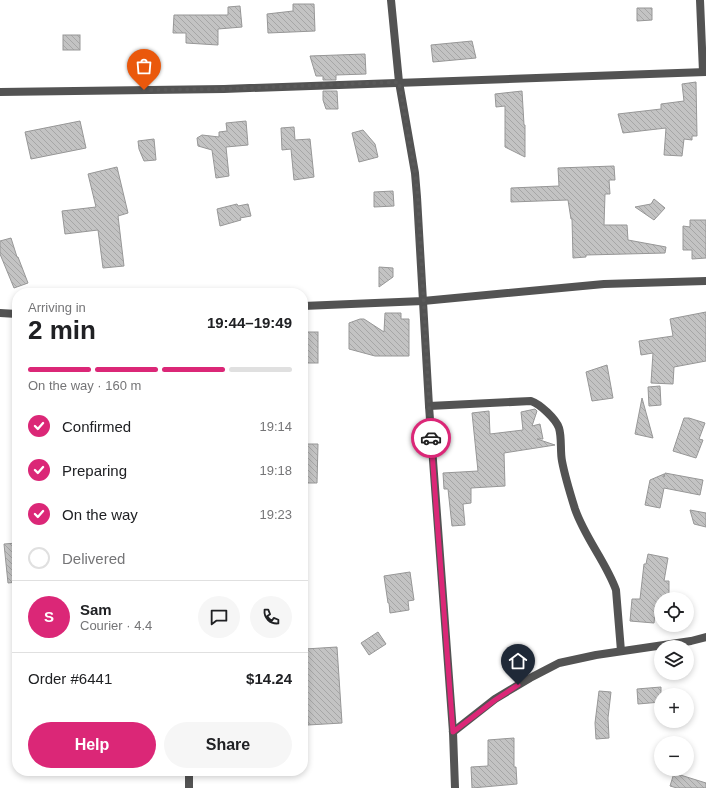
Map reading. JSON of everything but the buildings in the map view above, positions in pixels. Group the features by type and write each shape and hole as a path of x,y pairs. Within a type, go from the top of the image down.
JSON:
{"street":[{"path":"391,0 399,82 418,197 429,406 453,732 455,788"},
{"path":"0,92 224,89 705,72 700,0"},
{"path":"308,306 423,301 604,284 706,281"},
{"path":"0,313 12,314"},
{"path":"429,406 531,401 538,403 555,422 559,428 562,461 576,510 588,539 613,582 616,590 621,651"},
{"path":"453,732 495,700 530,678 559,663 596,655 691,641 706,637"},
{"path":"189,776 190,788"}],"way so far":[{"path":"144,90 224,89 399,82 418,197 431,438"}],"route":[{"path":"431,438 453,732 495,700 518,685"}]}
